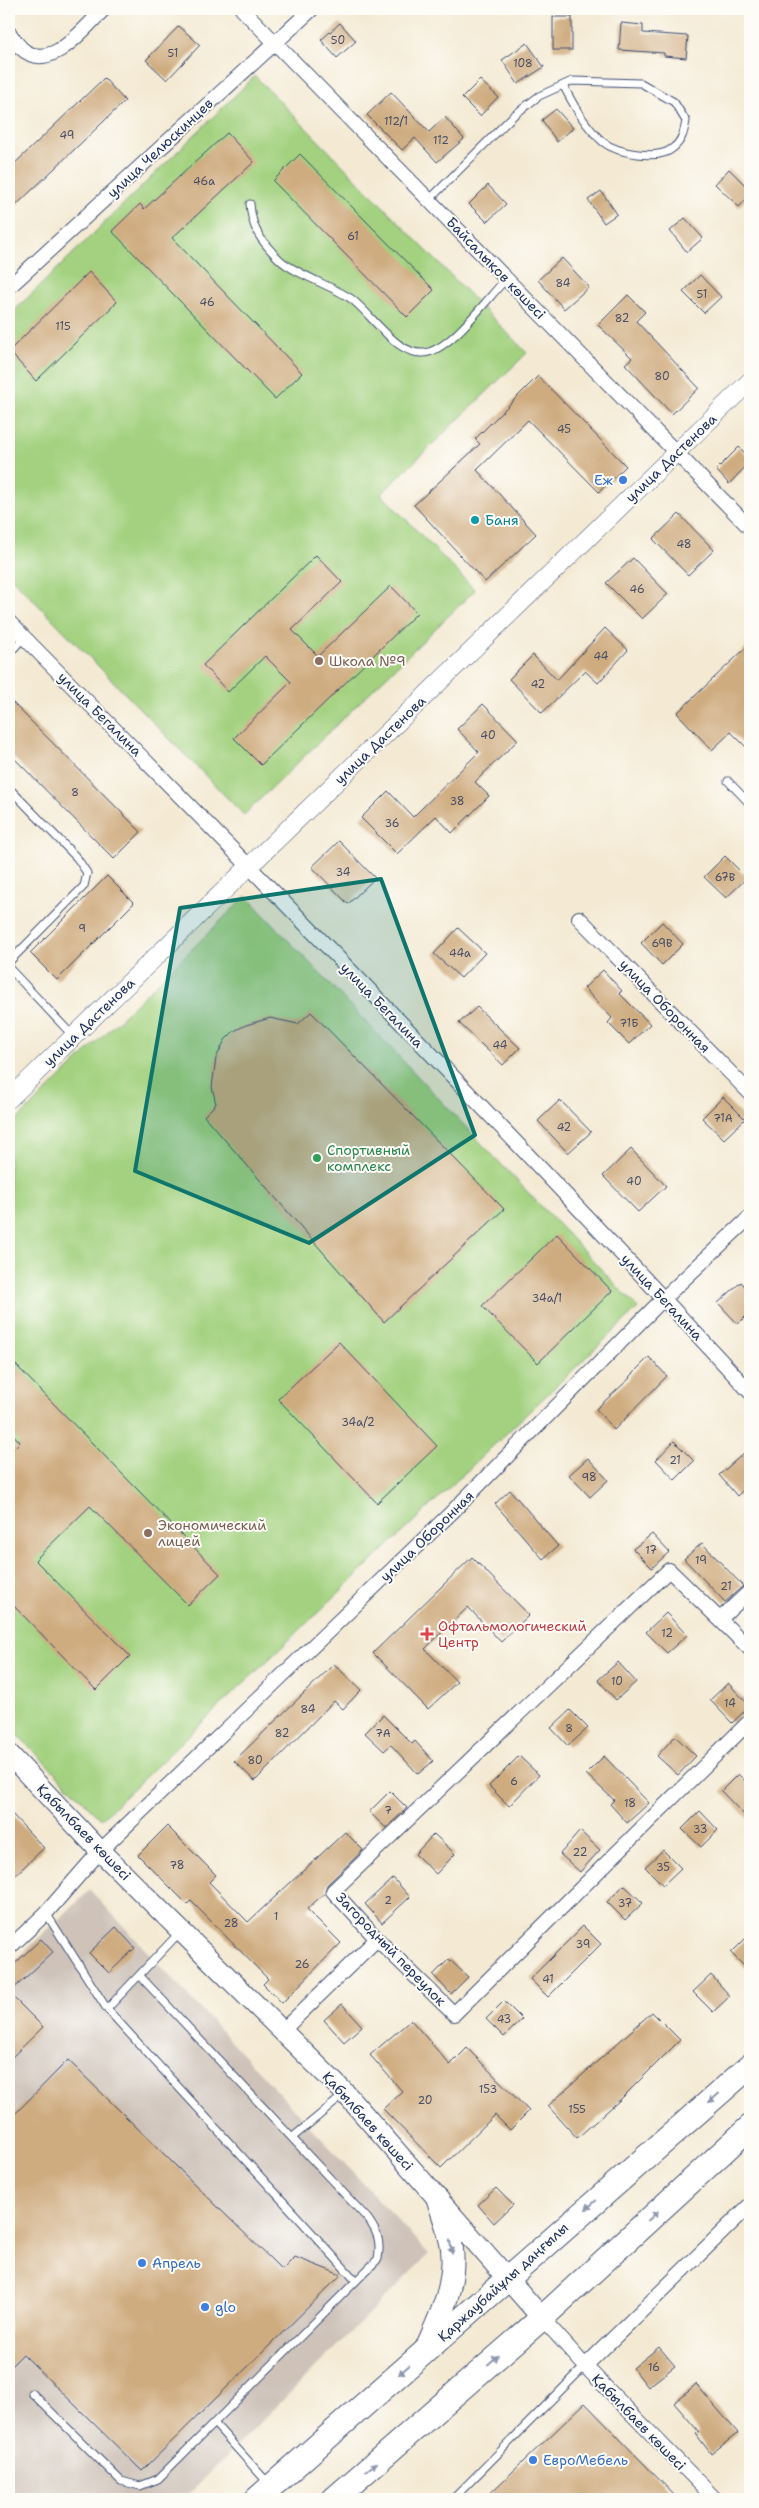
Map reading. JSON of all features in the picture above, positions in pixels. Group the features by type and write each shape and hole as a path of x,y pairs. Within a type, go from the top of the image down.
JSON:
{"highway":[{"name":"Қаржаубайұлы даңғылы","path":"264,2493 750,2066"},
{"path":"334,2499 542,2318 750,2127"}],"main road":[{"name":"Қабылбаев көшесі","path":"9,1754 100,1851 346,2094 542,2318"},
{"path":"424,2353 445,2304 453,2275 452,2248 438,2200"}],"street":[{"path":"9,33 22,50 35,55 48,56 61,51 104,9"},
{"name":"Байсалықов көшесі","path":"242,9 750,528"},
{"name":"улица Челюскинцев","path":"9,287 312,9"},
{"name":"улица Дастенова","path":"9,1099 750,381"},
{"name":"улица Бегалина","path":"9,622 249,866 664,1298 750,1392"},
{"name":"улица Оборонная","path":"579,918 750,1093"},
{"name":"улица Оборонная","path":"9,1948 46,1913 100,1851 451,1513 664,1298 750,1217"},
{"name":"Загородный переулок","path":"750,1649 669,1570 332,1891 377,1939 454,2014 750,1721"},
{"path":"720,1620 750,1591"},
{"path":"283,2030 377,1939"},
{"path":"585,2366 750,2206"},
{"name":"Қабылбаев көшесі","path":"542,2318 585,2366 715,2499"}],"lane":[{"path":"429,200 513,116 538,96 572,81 641,84 674,102 686,121 683,136 671,150 647,155 617,151 603,142 580,117 564,85"},
{"path":"250,204 252,224 281,261 351,298 398,343 415,351 428,352 447,342 461,331 506,279"},
{"path":"9,654 24,637"},
{"path":"728,781 750,804"},
{"path":"9,788 77,858 87,873 84,886 9,962"},
{"path":"9,968 73,1036"},
{"path":"46,1913 107,2009 356,2281"},
{"path":"107,2009 182,1930"},
{"path":"32,2393 121,2481 140,2486 158,2480 378,2259 380,2246 378,2232 293,2137 140,1976"},
{"path":"293,2137 346,2094"},
{"path":"453,2499 585,2366"},
{"path":"214,2423 264,2493"}],"highlighted area":[{"path":"381,879 475,1135 309,1243 135,1171 180,908"}],"shaded area":[{"path":"90,1890 429,2254 184,2499 9,2499 9,1966"}],"green space":[{"path":"255,76 527,353 381,494 475,590 244,815 9,575 9,316"},
{"path":"246,896 638,1308 101,1819 9,1726 9,1128"}],"building":[{"path":"553,17 572,17 572,50 553,50"},
{"path":"340,23 356,41 337,58 321,40"},
{"path":"621,23 643,25 643,33 688,36 686,58 664,56 664,53 619,50"},
{"path":"179,26 200,45 167,80 146,60"},
{"path":"527,43 544,67 518,84 502,60"},
{"path":"104,78 125,101 9,212 9,169"},
{"path":"480,80 498,97 480,116 462,98"},
{"path":"391,92 429,132 445,117 464,139 437,162 415,138 402,150 367,115"},
{"path":"556,109 573,128 557,142 542,120"},
{"path":"227,133 254,162 172,238 302,373 275,399 112,231 140,204 144,209"},
{"path":"300,154 434,290 407,317 273,181"},
{"path":"729,169 750,190 750,195 739,207 715,184"},
{"path":"488,185 506,204 487,222 469,204"},
{"path":"601,191 617,214 604,223 588,200"},
{"path":"685,218 703,238 687,252 670,231"},
{"path":"562,258 589,287 564,309 538,280"},
{"path":"89,272 117,302 36,381 9,351"},
{"path":"700,275 721,297 704,313 683,292"},
{"path":"628,295 645,312 636,321 699,388 672,414 625,364 632,358 598,325"},
{"path":"538,376 626,466 599,492 528,420 477,470 536,534 485,582 414,505 480,444 475,439"},
{"path":"739,447 750,458 750,462 729,484 716,470"},
{"path":"679,514 714,550 688,575 653,539"},
{"name":"Школа №9","path":"316,555 342,582 292,630 318,656 391,586 417,613 261,765 234,738 291,682 265,656 228,692 203,665"},
{"path":"633,558 668,594 642,619 606,583"},
{"path":"605,628 628,650 598,683 585,671 542,713 509,679 533,655 557,680"},
{"path":"750,644 750,751 731,732 712,750 677,713"},
{"path":"9,699 141,832 114,859 9,753"},
{"path":"483,704 518,740 475,782 489,796 452,833 436,816 397,854 361,818 388,791 413,817 479,752 457,729"},
{"path":"339,841 375,878 348,904 312,867"},
{"path":"725,856 747,878 726,898 704,877"},
{"path":"107,876 134,903 57,980 30,953"},
{"path":"662,922 683,944 662,965 641,943"},
{"path":"458,928 485,953 461,978 434,954"},
{"path":"603,970 622,991 619,993 650,1024 629,1044 608,1023 612,1018 584,988"},
{"path":"477,1007 520,1048 503,1065 459,1023"},
{"path":"311,1012 504,1209 384,1322 204,1116 216,1104 212,1087 216,1058 225,1040 234,1031 246,1025 270,1018 298,1024"},
{"path":"723,1097 745,1119 724,1139 702,1118"},
{"path":"560,1100 591,1132 568,1153 538,1121"},
{"path":"631,1149 666,1186 638,1212 603,1176"},
{"path":"557,1234 612,1291 538,1363 482,1306"},
{"path":"741,1282 750,1292 750,1312 738,1324 718,1303"},
{"path":"339,1342 437,1446 377,1503 278,1399"},
{"path":"649,1357 667,1376 614,1430 596,1409 630,1378"},
{"name":"Экономический лицей","path":"9,1358 220,1574 188,1605 90,1506 35,1560 130,1656 96,1690 9,1601 9,1453 20,1442 9,1430"},
{"path":"674,1441 694,1461 675,1480 656,1460"},
{"path":"744,1453 750,1461 750,1484 737,1496 719,1475"},
{"path":"588,1458 608,1480 590,1497 569,1475"},
{"path":"510,1490 558,1546 543,1559 495,1504"},
{"path":"652,1534 669,1552 652,1568 633,1549"},
{"path":"702,1543 743,1586 725,1602 684,1559"},
{"path":"472,1557 529,1615 501,1642 468,1607 425,1649 457,1682 428,1709 373,1653"},
{"path":"666,1613 687,1635 667,1653 646,1632"},
{"path":"618,1662 636,1682 616,1700 598,1680"},
{"path":"334,1664 361,1690 343,1709 334,1701 255,1781 234,1761"},
{"path":"728,1683 750,1706 732,1723 710,1700"},
{"path":"570,1710 588,1728 568,1746 551,1728"},
{"path":"383,1715 412,1744 415,1741 433,1761 418,1774 391,1745 384,1751 365,1733"},
{"path":"675,1736 696,1756 678,1775 657,1756"},
{"path":"519,1756 539,1775 509,1806 489,1786"},
{"path":"604,1756 649,1803 627,1823 610,1804 614,1800 586,1774"},
{"path":"738,1774 750,1786 750,1821 721,1791"},
{"path":"390,1791 407,1808 386,1828 369,1812"},
{"path":"9,1811 44,1848 9,1881"},
{"path":"700,1811 718,1830 701,1847 682,1829"},
{"path":"167,1826 216,1875 209,1882 248,1922 345,1832 363,1850 327,1885 325,1893 307,1909 341,1943 282,2003 263,1984 268,1979 191,1901 187,1904 138,1855"},
{"path":"580,1831 600,1850 580,1872 560,1854"},
{"path":"434,1834 455,1854 436,1874 415,1854"},
{"path":"663,1850 681,1868 663,1885 645,1867"},
{"path":"393,1878 410,1897 382,1923 365,1904"},
{"path":"624,1885 643,1903 625,1920 607,1902"},
{"path":"583,1926 601,1944 548,1997 530,1979"},
{"path":"116,1927 135,1948 109,1973 89,1953"},
{"path":"750,1934 750,1972 731,1953"},
{"path":"41,1939 53,1952 9,1993 9,1969"},
{"path":"449,1959 468,1977 451,1994 433,1975"},
{"path":"711,1975 730,1996 713,2012 693,1992"},
{"path":"9,1993 43,2027 9,2060"},
{"path":"504,2001 522,2019 504,2037 486,2019"},
{"path":"342,2004 362,2026 344,2042 324,2020"},
{"path":"652,2012 680,2040 621,2099 577,2138 548,2106"},
{"path":"411,2020 450,2065 467,2048 529,2111 510,2130 495,2115 441,2168 383,2109 402,2091 370,2055"},
{"name":"Апрель","path":"68,2060 282,2270 295,2257 341,2275 142,2471 23,2354 9,2368 9,2120"},
{"path":"496,2188 513,2205 494,2223 478,2205"},
{"path":"659,2347 675,2366 648,2387 633,2368"},
{"path":"696,2384 738,2433 711,2454 696,2434 699,2432 674,2403"},
{"path":"585,2403 678,2499 484,2499"}],"place":[{"name":"Еж","path":"623,480"},
{"name":"Баня","path":"475,520"},
{"name":"Школа №9","path":"319,661"},
{"name":"Спортивный комплекс","path":"317,1158"},
{"name":"Экономический лицей","path":"148,1533"},
{"name":"Офтальмологический Центр","path":"427,1634"},
{"name":"Апрель","path":"142,2263"},
{"name":"glo","path":"205,2307"},
{"name":"ЕвроМебель","path":"533,2460"}]}
